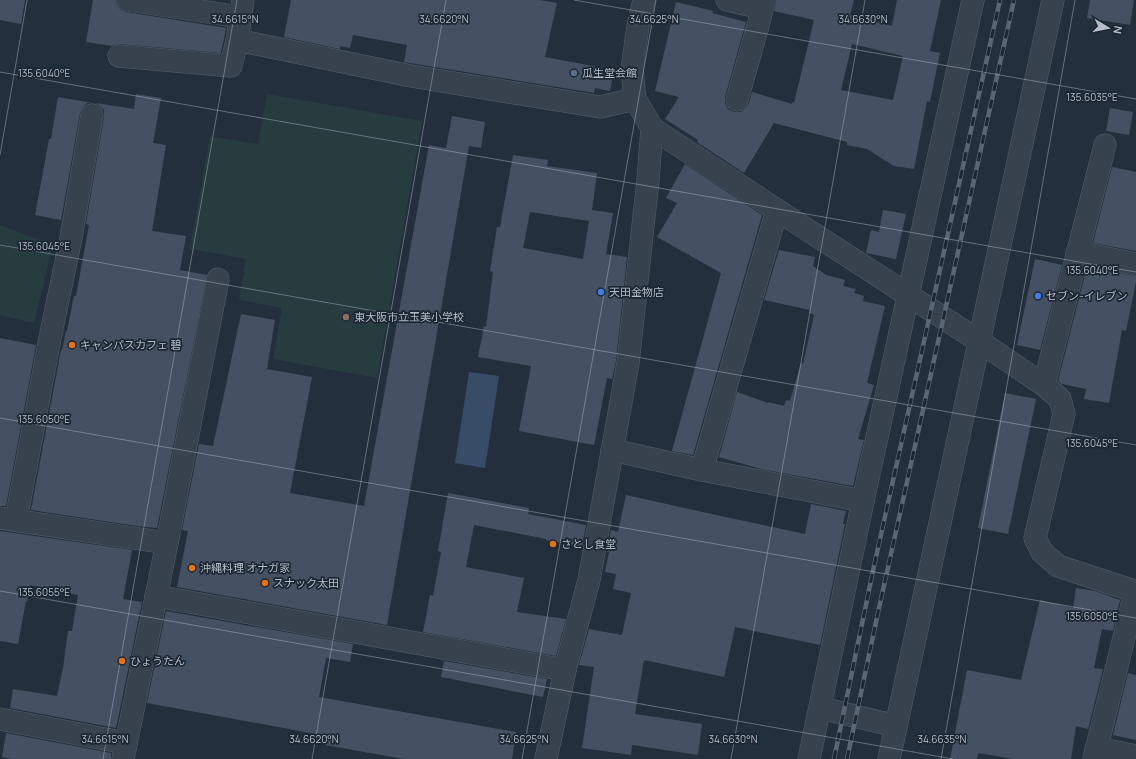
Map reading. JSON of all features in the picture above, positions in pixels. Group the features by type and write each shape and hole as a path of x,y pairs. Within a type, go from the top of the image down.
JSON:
{"street":[{"path":"119,56 230,66 237,40 241,8 128,0"},
{"path":"644,0 638,26 632,69 635,99 652,128 979,341 1044,385 1060,399 1064,414 1035,538 1042,552 1058,566 1131,590 1135,597 1130,643 1095,753 1136,756"},
{"path":"727,0 763,4 760,22 737,100"},
{"path":"809,759 973,0"},
{"path":"889,759 1053,0"},
{"path":"237,40 411,76 600,107 635,99"},
{"path":"92,115 71,238 50,338 8,519 167,543"},
{"path":"546,759 565,670 589,580 628,363 648,180 652,128"},
{"path":"1044,385 1105,145"},
{"path":"702,470 777,210"},
{"path":"1077,252 1136,264"},
{"path":"0,719 125,751 218,279"},
{"path":"612,450 702,470 864,501"},
{"path":"156,596 565,670"},
{"path":"821,708 896,726"}],"green space":[{"path":"267,94 422,121 377,378 273,359 282,308 239,300 246,259 190,249 210,136 258,144"},
{"path":"0,225 53,245 34,323 0,315"}],"water":[{"path":"469,372 499,376 485,468 455,463"}],"building":[{"path":"0,0 25,0 21,24 0,20"},
{"path":"93,0 116,0 120,9 126,12 226,28 221,53 120,44 112,46 86,42"},
{"path":"291,0 539,0 557,3 545,57 614,70 610,91 595,88 594,93 404,62 407,45 353,35 350,48 340,46 340,49 284,37"},
{"path":"776,0 854,0 850,15 892,26 897,0 941,0 930,51 940,53 930,102 927,101 914,169 894,166 867,149 847,145 847,142 774,123 744,173 697,142 698,140 665,119 679,97 655,91 676,2 713,11 712,13 746,22 725,97 725,103 728,109 734,112 740,112 745,109 749,103 752,92 792,104 792,102 794,103 814,20 774,11","holes":["852,44 903,56 893,100 841,90"]},
{"path":"1090,0 1134,0 1130,25 1087,18"},
{"path":"136,94 161,98 153,143 166,145 152,231 186,236 180,270 207,275 157,528 31,510 61,350 67,331 74,296 76,296 89,225 86,224 104,117 104,110 96,103 134,109"},
{"path":"58,97 92,103 87,103 80,113 61,220 35,215"},
{"path":"1110,108 1133,112 1129,135 1106,131"},
{"path":"452,116 485,122 481,148 469,146 387,625 177,587 188,531 182,530 199,444 213,446 241,314 275,320 267,369 312,377 290,493 364,506 429,145 446,148"},
{"path":"513,155 548,160 547,166 597,173 592,210 613,213 606,254 627,257 616,361 612,379 607,378 594,445 519,431 531,366 478,357 484,326 486,327 493,272 490,271 497,227 500,227","holes":["530,212 589,221 583,259 523,248"]},
{"path":"685,164 762,215 693,455 672,451 721,273 657,237 677,203 666,198"},
{"path":"1112,167 1136,172 1136,251 1093,243"},
{"path":"883,210 906,214 896,259 866,253 871,230 879,232"},
{"path":"779,250 815,257 813,266 826,275 845,280 843,286 856,289 854,293 864,296 863,301 885,306 867,383 874,385 858,439 864,440 853,486 761,469 719,457 737,392 768,403 784,406 786,400 790,401 801,363 803,364 814,315 809,313 810,310 764,300"},
{"path":"1035,259 1062,265 1040,350 1017,345"},
{"path":"1087,267 1136,276 1126,331 1122,330 1109,403 1084,399 1086,389 1062,384 1058,381"},
{"path":"0,338 36,345 6,506 0,506"},
{"path":"1005,393 1036,399 1008,534 978,528"},
{"path":"448,493 529,508 528,514 586,525 582,547 474,525 466,567 524,578 517,612 566,619 556,656 423,632 430,595 433,596 441,552 438,551"},
{"path":"626,495 805,534 811,504 846,511 843,524 845,524 820,645 735,627 724,677 644,660 635,714 702,724 698,755 632,745 631,755 582,748 594,667 579,665 589,629 622,635 631,593 613,589 616,574 605,572 611,530 618,532"},
{"path":"0,531 132,550 123,599 142,602 116,728 10,708 13,689 57,696 63,668 68,631 72,631 78,595 30,585 18,644 0,641"},
{"path":"1076,588 1095,591 1120,600 1113,631 1102,629 1094,668 1103,669 1088,729 1076,726 1071,759 1013,759 978,753 977,759 950,759 967,670 1021,680 1040,600 1073,608"},
{"path":"166,611 353,644 350,662 326,658 319,697 516,732 512,759 404,759 325,745 327,736 147,703"},
{"path":"444,661 547,679 543,697 441,677"},
{"path":"1128,673 1136,675 1136,740 1113,735"},
{"path":"6,733 111,753 111,759 12,759 2,757"}],"railway":[{"path":"834,759 874,566 1000,0"},
{"path":"847,759 1014,0"}],"place":[{"name":"瓜生堂会館","path":"574,73"},
{"name":"天田金物店","path":"601,292"},
{"name":"セブン-イレブン","path":"1038,296"},
{"name":"東大阪市立玉美小学校","path":"346,317"},
{"name":"キャンパスカフェ 碧","path":"72,345"},
{"name":"さとし食堂","path":"553,544"},
{"name":"沖縄料理 オナガ家","path":"192,568"},
{"name":"スナック太田","path":"265,583"},
{"name":"ひょうたん","path":"122,661"}]}
